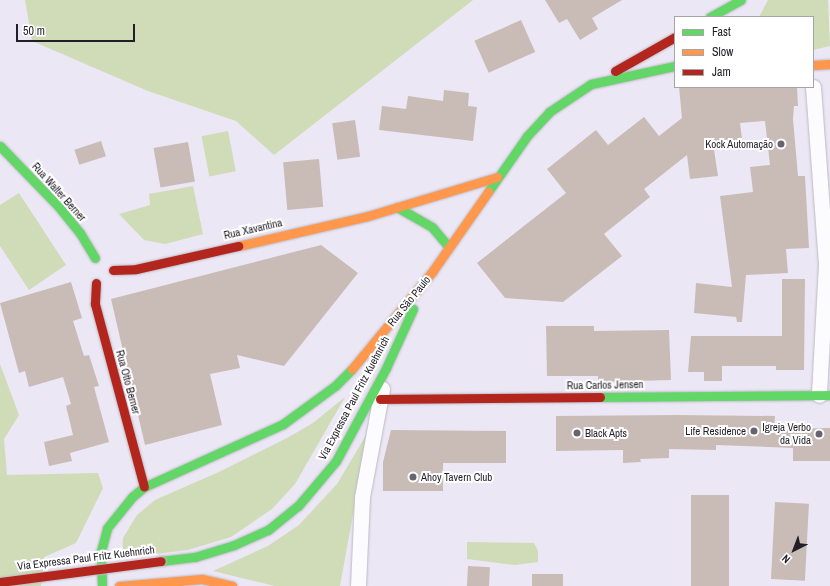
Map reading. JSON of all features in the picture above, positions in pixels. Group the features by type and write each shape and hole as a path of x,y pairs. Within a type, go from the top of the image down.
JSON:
{"main road":[{"path":"741,11 742,0"},
{"path":"712,16 742,0"},
{"path":"591,84 674,38"},
{"path":"814,65 830,64"},
{"name":"Rua São Paulo","path":"102,586 101,551 107,528 119,511 144,487 256,437 312,405 357,364 432,272 526,136 549,112 591,84 674,66"},
{"name":"Rua Walter Berner","path":"0,146 58,206 80,233 95,258"},
{"name":"Rua Xavantina","path":"109,270 143,267 368,216 497,177"},
{"path":"397,208 432,227 449,247"},
{"path":"88,266 95,258 109,270 96,283 88,276"},
{"name":"Via Expressa Paul Fritz Kuehnrich","path":"0,582 195,557 234,546 268,530 298,506 336,461 386,368 432,272"},
{"name":"Rua Otto Berner","path":"96,283 95,304 144,487"},
{"name":"Rua Carlos Jensen","path":"380,400 824,395"},
{"path":"202,579 219,586"},
{"path":"118,586 163,580 202,579 232,586"}],"street":[{"path":"813,88 826,264 824,395"},
{"path":"358,586 362,497 386,368"}],"green space":[{"path":"25,0 473,0 274,155 236,121 148,91 32,41"},
{"path":"768,0 828,0 830,46 814,50 814,16 760,16"},
{"path":"228,131 236,171 209,176 201,136"},
{"path":"193,186 203,234 165,244 144,240 119,214 150,205 149,194"},
{"path":"19,193 66,265 29,290 0,246 0,205"},
{"path":"0,364 19,415 4,439 7,475 98,473 103,488 76,543 44,557 41,586 0,586"},
{"path":"345,397 295,484 272,509 231,537 188,550 122,558 123,538 137,515 155,500 221,471 287,438 313,423"},
{"path":"368,432 340,586 275,586 213,571 268,546 299,525 337,484"},
{"path":"467,542 534,543 538,551 538,562 515,565 467,559"}],"building":[{"path":"545,0 622,0 592,18 598,29 580,40 567,19 559,23"},
{"path":"521,20 535,52 489,73 474,41"},
{"path":"679,88 797,88 798,106 794,106 793,119 798,176 805,176 809,248 786,249 788,273 746,275 742,322 737,322 736,317 694,313 696,283 732,287 720,196 753,192 750,167 770,165 765,121 740,123 743,147 714,150 718,176 690,179 687,155 644,189 650,197 604,234 622,256 563,302 505,298 477,263 566,193 547,169 596,130 608,145 644,117 659,136 682,118"},
{"path":"444,90 469,93 468,106 477,107 473,141 379,130 382,106 406,109 408,96 443,101"},
{"path":"355,120 360,157 337,160 332,123"},
{"path":"101,141 106,156 79,165 74,150"},
{"path":"188,142 195,181 160,187 154,148"},
{"path":"319,159 323,207 287,210 283,162"},
{"path":"321,245 358,273 284,366 237,355 240,368 210,374 222,425 145,445 111,299"},
{"path":"782,279 805,279 804,370 776,370 776,366 722,366 722,381 704,381 704,372 688,372 691,336 782,336"},
{"path":"71,282 82,318 73,321 84,356 89,355 99,386 94,387 109,442 70,453 72,461 49,466 44,442 73,435 66,406 71,404 63,377 29,387 25,371 19,373 0,303"},
{"path":"546,326 594,326 594,331 669,330 671,380 598,382 598,376 547,376"},
{"path":"556,416 775,416 774,429 830,428 830,461 793,461 793,448 716,445 716,450 669,449 669,458 640,459 641,462 623,463 623,450 556,451"},
{"path":"391,430 506,431 506,463 443,463 443,491 383,491 383,462"},
{"path":"691,495 729,495 729,586 691,586"},
{"path":"775,502 809,504 805,581 771,579"},
{"path":"468,566 490,567 489,586 467,586"},
{"path":"532,574 563,574 563,586 532,586"}],"traffic: fast":[{"path":"712,16 741,0"},
{"path":"488,192 527,136 549,112 591,84 674,66"},
{"path":"0,146 58,206 80,233 95,258"},
{"path":"397,207 432,227 449,247"},
{"path":"161,561 195,557 234,545 268,530 298,506 336,461 386,368 413,309"},
{"path":"102,586 101,551 107,528 132,497 144,487 283,424 335,386 352,369"},
{"path":"600,397 830,395"}],"traffic: slow":[{"path":"814,65 830,64"},
{"path":"238,246 368,216 497,177"},
{"path":"352,369 432,272 488,192"},
{"path":"119,586 202,579 232,586"}],"traffic: jam":[{"path":"615,71 674,38"},
{"path":"113,270 136,269 238,246"},
{"path":"96,283 95,304 144,487"},
{"path":"380,399 600,397"},
{"path":"0,582 161,561"}],"place":[{"name":"Kock Automação","path":"781,144"},
{"name":"Life Residence","path":"754,431"},
{"name":"Black Apts","path":"577,433"},
{"name":"Igreja Verbo da Vida","path":"819,434"},
{"name":"Ahoy Tavern Club","path":"413,477"}]}
